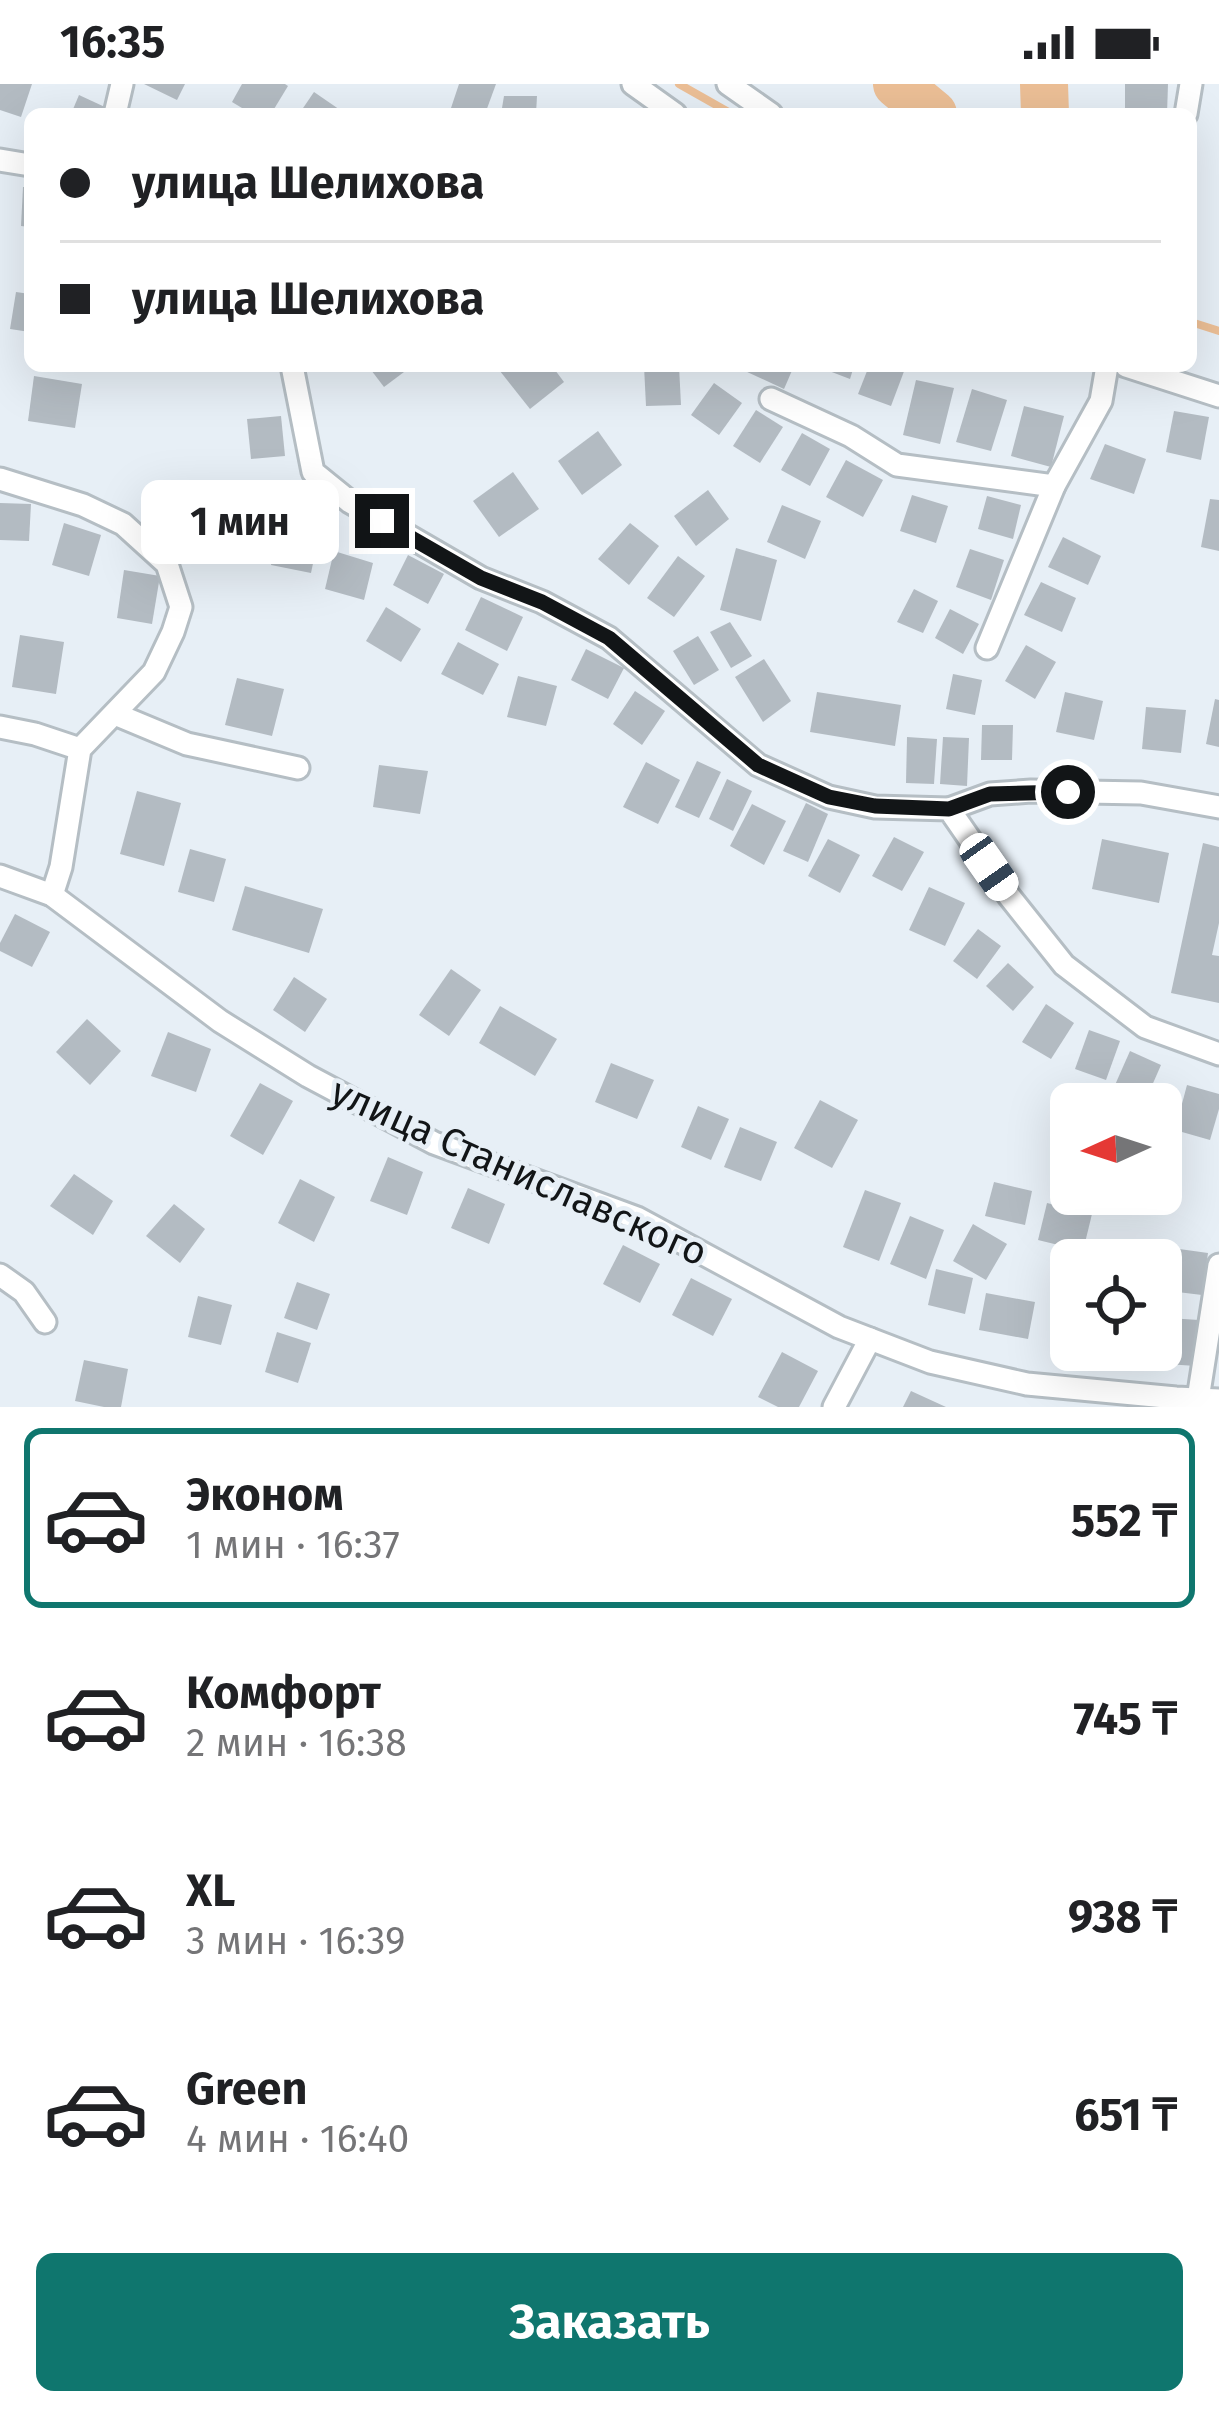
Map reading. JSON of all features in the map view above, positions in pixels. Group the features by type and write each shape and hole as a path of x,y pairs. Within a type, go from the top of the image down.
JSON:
{"street":[{"path":"633,84 667,108"},
{"path":"728,84 762,108"},
{"path":"293,372 313,472 350,502 481,578 542,602 609,638 758,765 829,797 875,806 949,809 990,794 1031,791 1141,793 1219,807"},
{"path":"987,648 1054,486 1101,401 1106,372"},
{"path":"1145,372 1219,396"},
{"path":"771,398 851,436 897,465 1054,486"},
{"path":"0,479 123,524 167,563 181,608 154,672 80,749 62,867 52,895"},
{"path":"115,714 188,744 298,768"},
{"path":"0,727 80,749"},
{"path":"949,809 1064,965 1145,1027 1219,1054"},
{"name":"улица Станиславского","path":"0,876 52,895 220,1021 308,1076 434,1143 637,1218 839,1327 930,1363 1028,1384 1138,1401 1208,1400"},
{"path":"1208,1400 1219,1265"},
{"path":"0,1275 24,1292 45,1322"},
{"path":"834,1407 870,1339"}],"building":[{"path":"0,84 32,84 21,117 0,110"},
{"path":"144,84 185,84 177,100"},
{"path":"242,84 288,86 275,108 242,108 232,102"},
{"path":"459,84 496,84 487,108 451,108"},
{"path":"1125,84 1168,84 1167,108 1125,108"},
{"path":"314,92 337,108 303,108"},
{"path":"79,95 107,108 74,108"},
{"path":"504,96 537,96 536,108 502,108"},
{"path":"16,292 24,293 24,331 10,329"},
{"path":"373,372 404,372 384,387"},
{"path":"501,372 556,372 564,382 530,409"},
{"path":"644,372 679,372 681,405 646,406"},
{"path":"747,372 791,372 784,389"},
{"path":"867,372 904,372 891,406 858,394"},
{"path":"34,376 82,384 75,428 28,421"},
{"path":"916,380 954,388 940,444 903,435"},
{"path":"714,383 742,403 719,435 691,415"},
{"path":"972,389 1007,400 991,451 956,442"},
{"path":"1024,406 1064,416 1051,467 1011,456"},
{"path":"756,410 783,427 760,463 733,446"},
{"path":"1174,411 1209,417 1201,460 1166,452"},
{"path":"281,416 285,456 251,459 247,419"},
{"path":"598,431 622,465 582,495 558,461"},
{"path":"802,433 830,449 810,486 781,470"},
{"path":"1105,444 1146,459 1134,494 1090,479"},
{"path":"846,460 883,480 863,517 826,497"},
{"path":"513,472 539,509 499,537 473,501"},
{"path":"708,490 729,519 696,546 674,516"},
{"path":"912,495 948,506 936,543 900,531"},
{"path":"987,496 1021,505 1013,539 978,529"},
{"path":"1210,499 1219,500 1219,551 1201,547"},
{"path":"0,503 31,504 29,541 0,540"},
{"path":"199,505 247,517 236,560 188,547"},
{"path":"782,505 821,521 805,559 767,542"},
{"path":"280,522 320,530 311,573 271,565"},
{"path":"64,523 101,535 89,576 52,565"},
{"path":"630,523 659,546 629,585 598,559"},
{"path":"1063,537 1101,556 1088,585 1048,567"},
{"path":"736,548 777,560 761,621 720,610"},
{"path":"970,549 1004,560 991,600 956,587"},
{"path":"334,551 373,563 364,600 325,589"},
{"path":"408,555 444,574 428,604 393,585"},
{"path":"678,556 705,576 674,617 647,598"},
{"path":"124,570 160,576 152,624 117,618"},
{"path":"1041,582 1076,598 1062,632 1024,615"},
{"path":"914,589 938,601 923,633 897,622"},
{"path":"481,597 523,617 507,651 465,630"},
{"path":"386,607 421,629 401,662 366,641"},
{"path":"950,609 979,624 963,654 935,638"},
{"path":"730,622 752,656 731,668 710,632"},
{"path":"20,635 64,642 56,694 12,687"},
{"path":"698,636 719,670 694,685 673,651"},
{"path":"458,642 499,664 483,695 441,674"},
{"path":"1026,645 1056,662 1035,699 1005,681"},
{"path":"586,649 624,668 608,699 571,680"},
{"path":"764,659 791,701 763,722 735,677"},
{"path":"953,674 982,680 975,715 946,709"},
{"path":"518,676 557,686 546,726 507,717"},
{"path":"237,678 284,689 272,736 225,725"},
{"path":"635,691 665,711 642,745 613,724"},
{"path":"817,692 901,705 895,746 810,732"},
{"path":"1065,692 1103,701 1094,740 1056,732"},
{"path":"1215,699 1219,700 1219,747 1206,744"},
{"path":"1146,707 1186,710 1181,753 1142,749"},
{"path":"982,725 1013,725 1012,760 981,760"},
{"path":"907,737 937,739 934,784 906,783"},
{"path":"943,737 969,738 967,786 940,784"},
{"path":"697,761 721,772 699,818 675,807"},
{"path":"646,762 680,780 658,824 623,807"},
{"path":"379,765 428,771 420,814 373,807"},
{"path":"727,779 752,791 733,831 709,819"},
{"path":"137,791 181,803 164,866 120,854"},
{"path":"806,803 828,814 808,862 783,851"},
{"path":"752,804 786,821 764,865 730,846"},
{"path":"894,837 924,852 902,891 872,876"},
{"path":"828,839 860,855 840,893 808,876"},
{"path":"1102,839 1169,853 1159,903 1092,889"},
{"path":"1203,843 1219,847 1219,923 1212,955 1219,956 1219,1003 1171,993"},
{"path":"190,849 226,859 214,902 178,892"},
{"path":"245,886 323,909 309,953 232,930"},
{"path":"929,887 965,903 945,946 909,930"},
{"path":"15,914 50,932 32,967 0,951"},
{"path":"978,929 1001,946 977,979 953,961"},
{"path":"1008,963 1034,987 1013,1011 986,986"},
{"path":"451,969 481,990 449,1036 419,1015"},
{"path":"294,977 327,999 305,1032 273,1010"},
{"path":"1046,1004 1074,1023 1051,1059 1022,1042"},
{"path":"500,1006 557,1039 535,1076 479,1043"},
{"path":"87,1019 121,1051 90,1085 56,1052"},
{"path":"1089,1030 1120,1041 1106,1080 1075,1069"},
{"path":"168,1032 211,1049 196,1092 151,1076"},
{"path":"1130,1051 1161,1065 1153,1083 1116,1083"},
{"path":"611,1063 654,1080 637,1119 595,1102"},
{"path":"260,1083 293,1101 263,1155 230,1136"},
{"path":"1187,1085 1219,1094 1210,1140 1182,1132"},
{"path":"820,1100 858,1120 832,1168 794,1148"},
{"path":"698,1106 729,1119 711,1160 681,1147"},
{"path":"740,1127 777,1142 761,1181 724,1167"},
{"path":"388,1157 423,1172 407,1215 370,1201"},
{"path":"74,1174 113,1201 93,1235 50,1206"},
{"path":"300,1179 335,1197 314,1242 278,1223"},
{"path":"994,1182 1032,1191 1025,1225 985,1216"},
{"path":"468,1188 505,1204 489,1244 451,1228"},
{"path":"865,1190 901,1203 879,1261 843,1247"},
{"path":"1047,1203 1050,1215 1092,1215 1086,1239 1038,1240"},
{"path":"174,1204 205,1229 180,1263 146,1236"},
{"path":"910,1216 944,1230 926,1279 890,1264"},
{"path":"973,1224 1007,1244 986,1280 953,1261"},
{"path":"623,1245 660,1264 640,1303 603,1284"},
{"path":"1182,1249 1208,1253 1202,1295 1182,1293"},
{"path":"936,1269 973,1278 965,1314 928,1305"},
{"path":"691,1278 732,1299 713,1336 672,1315"},
{"path":"297,1282 330,1294 317,1330 284,1318"},
{"path":"986,1293 1035,1302 1028,1339 979,1330"},
{"path":"198,1296 232,1305 221,1345 188,1337"},
{"path":"1182,1319 1199,1320 1196,1366 1182,1365"},
{"path":"277,1332 311,1343 298,1383 265,1372"},
{"path":"782,1352 818,1371 799,1407 778,1407 758,1397"},
{"path":"84,1360 128,1369 121,1407 75,1401"},
{"path":"911,1391 946,1407 903,1407"}],"waterway":[{"path":"679,84 721,108"},
{"path":"897,84 926,108"},
{"path":"1044,84 1045,108"},
{"path":"1197,324 1219,331"}],"route":[{"path":"382,521 481,578 542,602 609,638 758,765 829,797 875,806 949,809 990,794 1068,792"}]}
